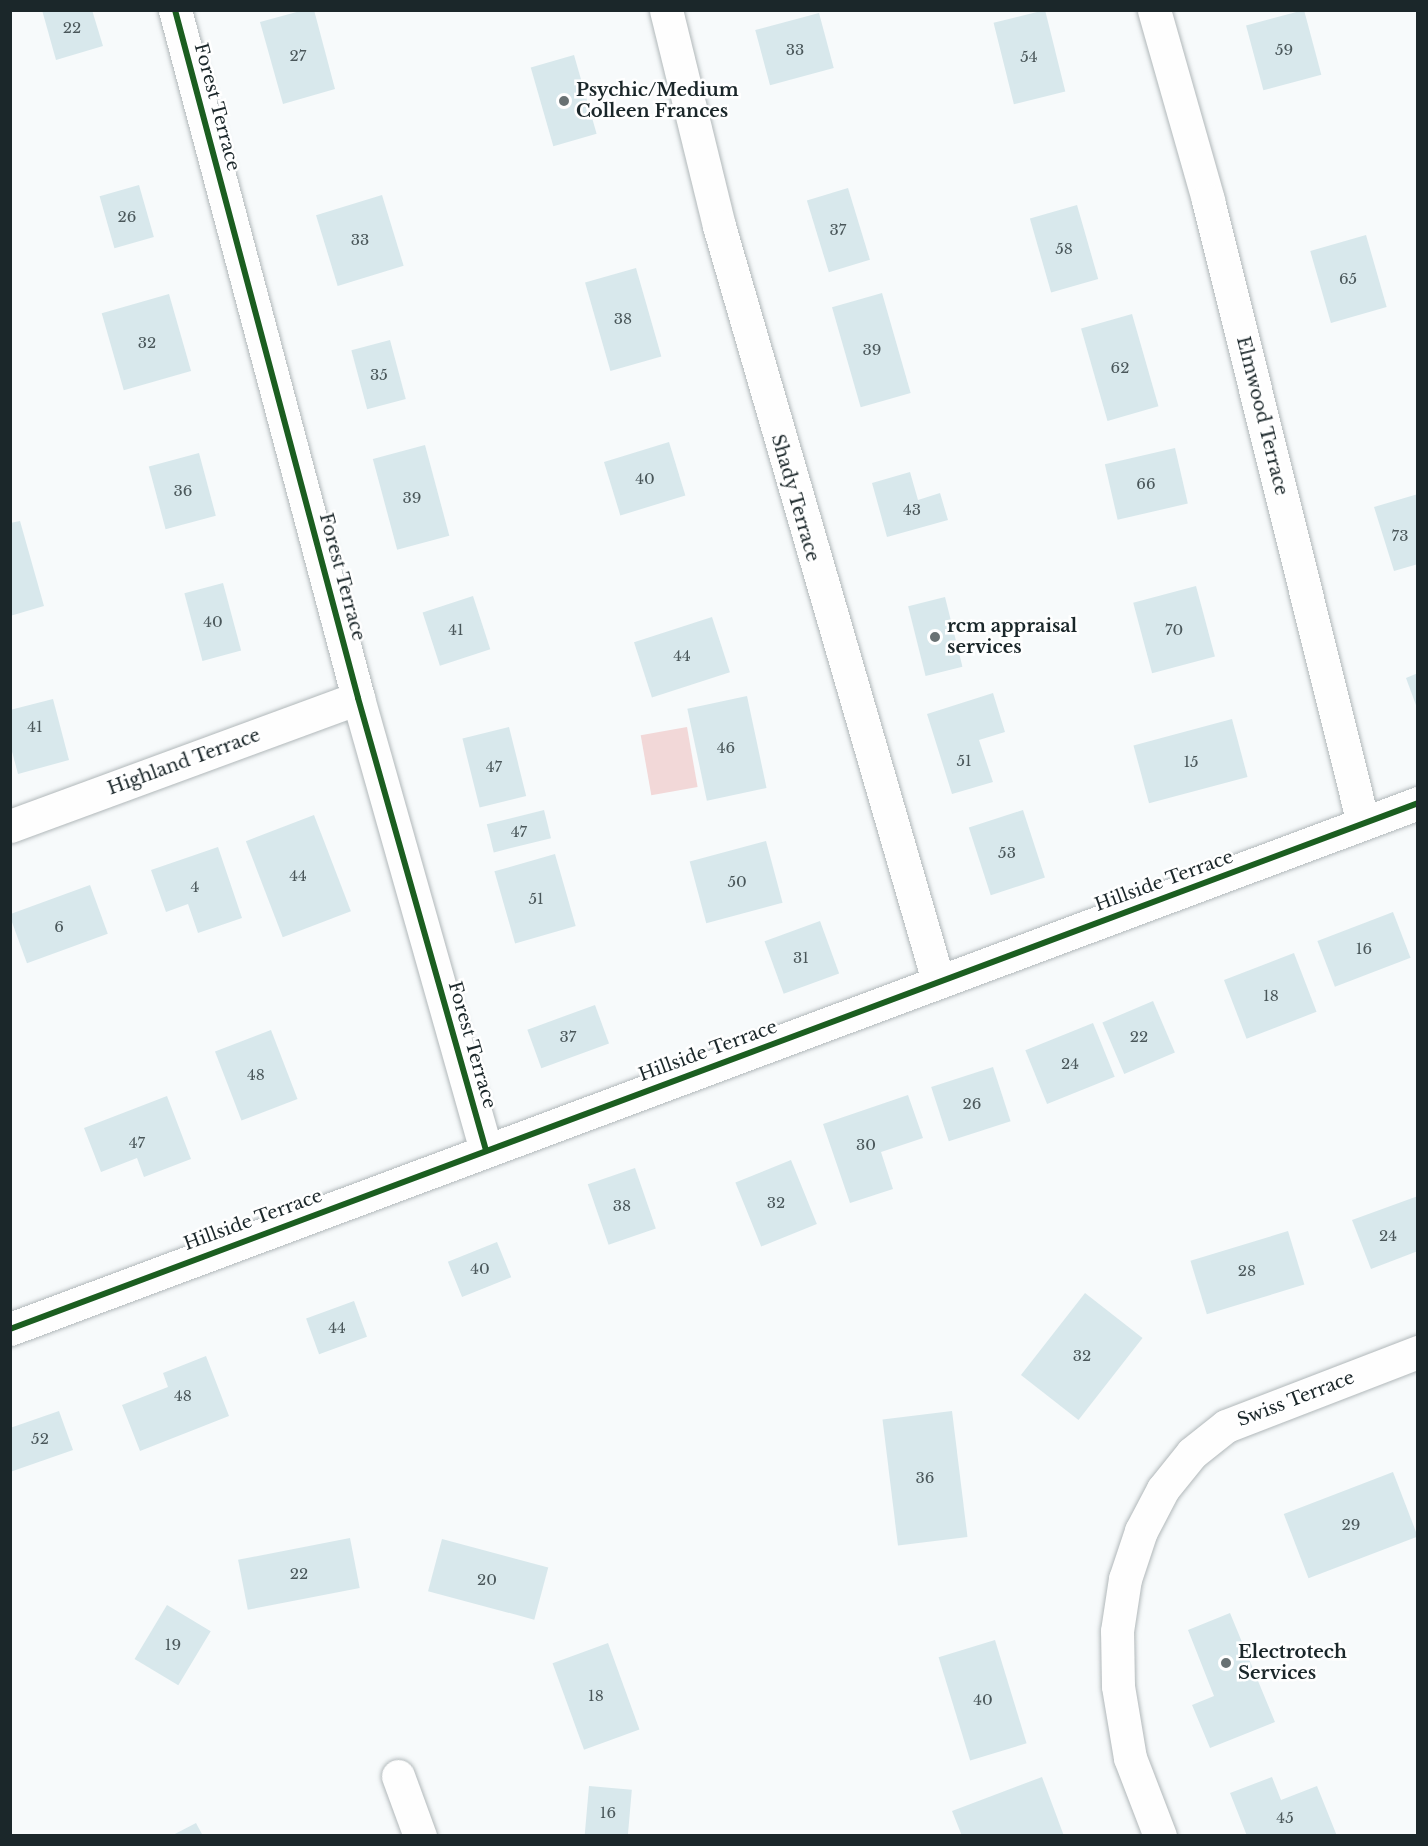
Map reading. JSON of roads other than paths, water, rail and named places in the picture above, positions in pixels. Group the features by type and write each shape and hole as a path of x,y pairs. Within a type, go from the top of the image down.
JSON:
{"street":[{"name":"Forest Terrace","path":"175,10 358,698 486,1149"},
{"name":"Shady Terrace","path":"666,10 722,238 938,981"},
{"name":"Elmwood Terrace","path":"1154,10 1208,200 1364,823"},
{"name":"Highland Terrace","path":"10,826 358,698"},
{"name":"Hillside Terrace","path":"10,1329 486,1149 1418,803"},
{"name":"Swiss Terrace","path":"1160,1836 1130,1758 1118,1686 1117,1631 1125,1579 1145,1523 1163,1489 1192,1453 1226,1426 1418,1352"},
{"path":"398,1776 420,1836"}],"place":[{"name":"Psychic/Medium Colleen Frances","path":"564,101"},
{"name":"rcm appraisal services","path":"935,637"},
{"name":"Electrotech Services","path":"1226,1663"}]}
